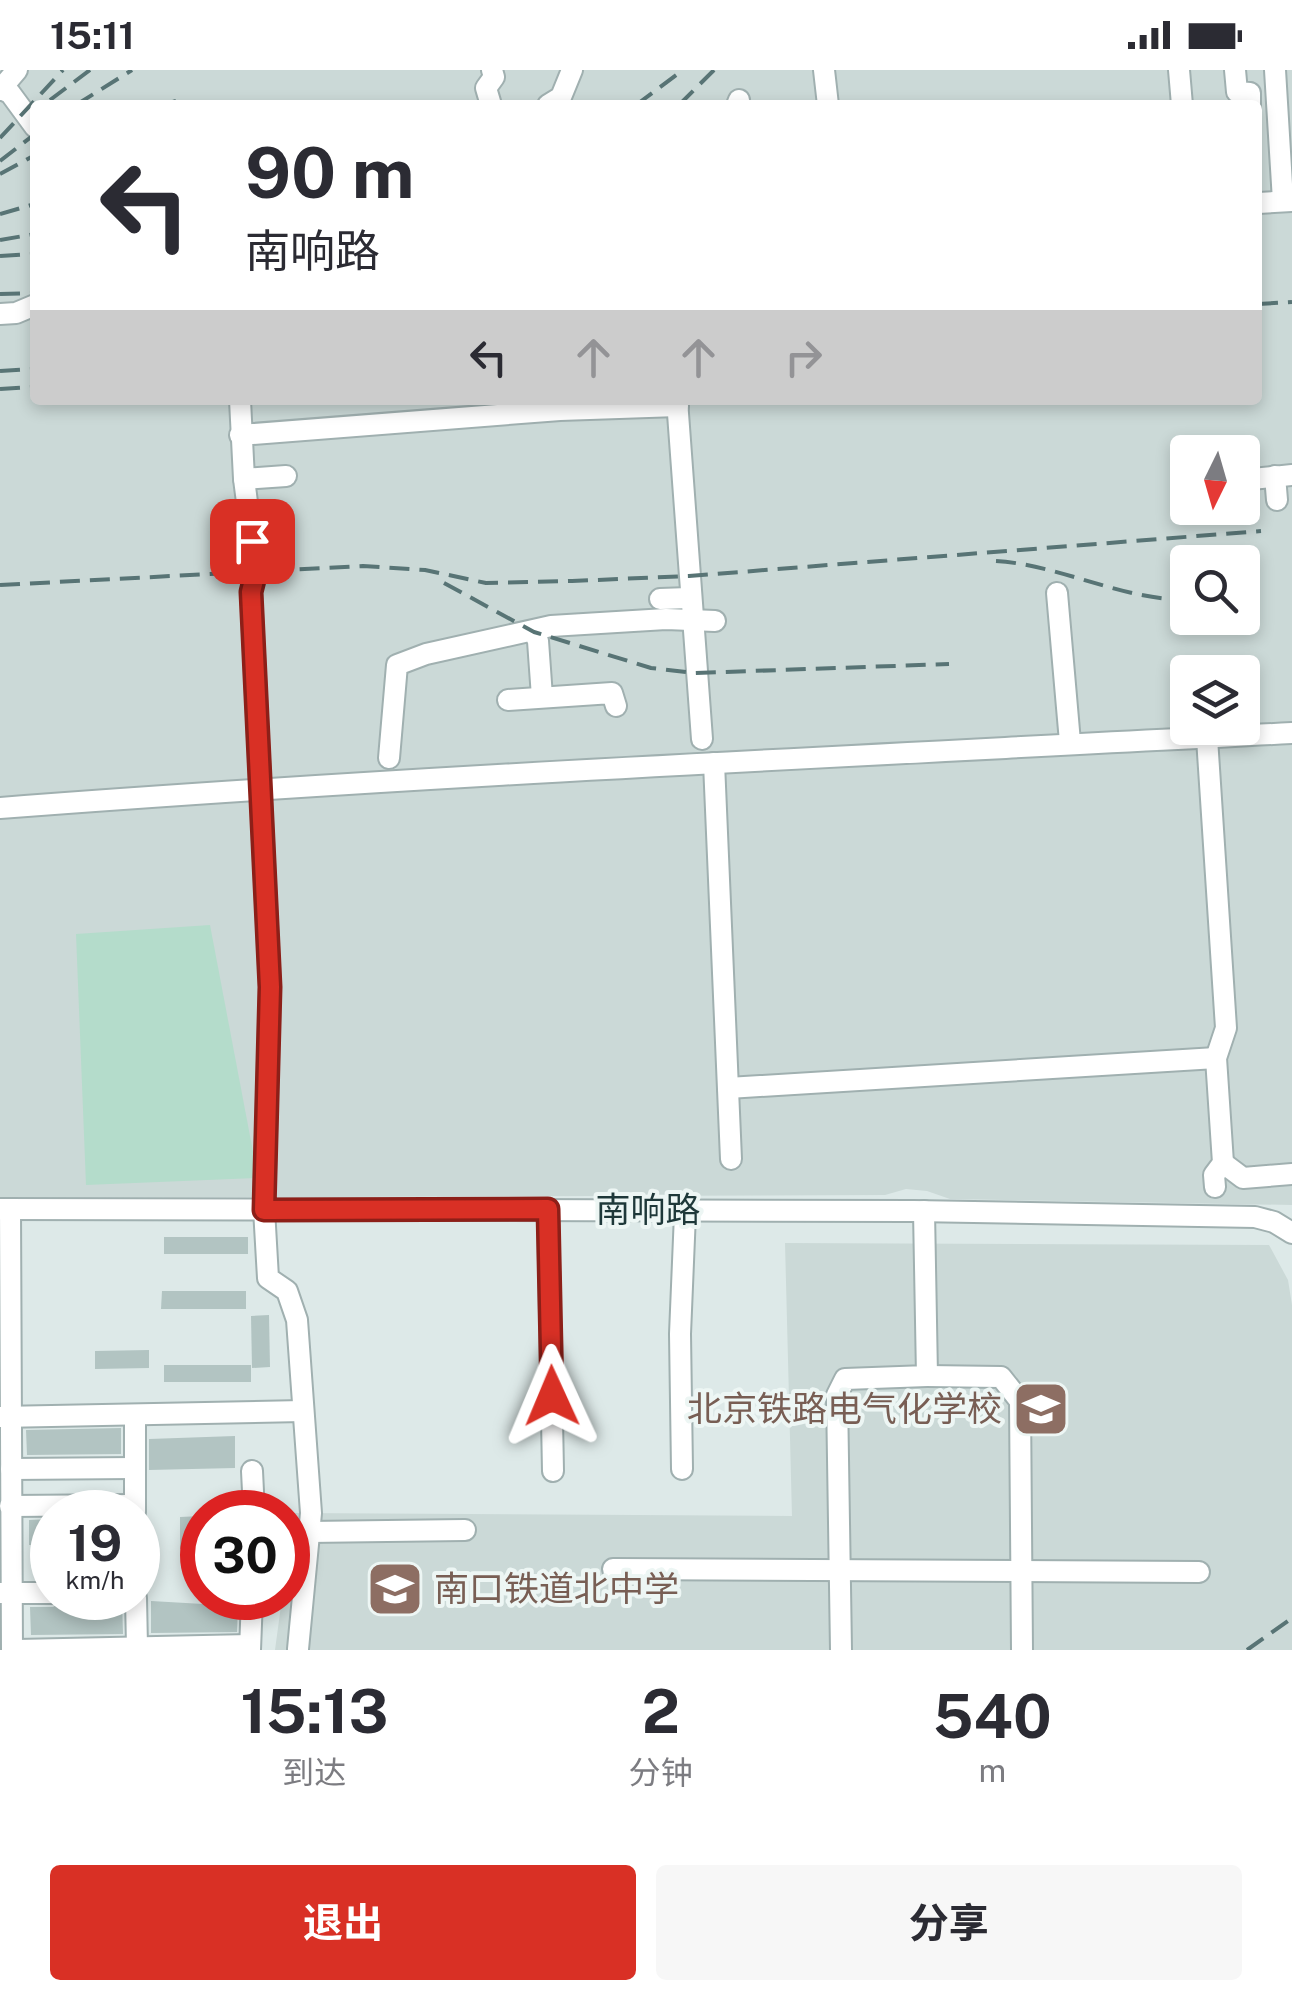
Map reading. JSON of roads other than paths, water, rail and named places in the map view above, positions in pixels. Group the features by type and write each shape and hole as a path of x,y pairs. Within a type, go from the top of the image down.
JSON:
{"street":[{"path":"16,70 0,89 10,93 30,120"},
{"path":"489,100 486,88 494,77 492,70"},
{"path":"556,100 572,70"},
{"path":"824,70 827,100"},
{"path":"1180,70 1182,100"},
{"path":"1236,70 1237,92 1250,93 1250,100"},
{"path":"1262,203 1288,201 1285,126 1275,70"},
{"path":"1262,113 1285,126"},
{"path":"0,314 30,307"},
{"path":"240,405 244,479 256,572 251,592 270,987 264,1210 268,1278 288,1292 297,1320 309,1490"},
{"path":"240,435 651,405"},
{"path":"678,405 702,739"},
{"path":"1277,500 1284,475"},
{"path":"244,479 286,476"},
{"path":"1058,594 1070,742"},
{"path":"660,599 715,620"},
{"path":"389,758 397,665 426,654 552,626 691,608"},
{"path":"534,632 542,697"},
{"path":"508,700 612,694 616,706"},
{"path":"1260,736 1292,734"},
{"path":"0,808 262,788 1170,739"},
{"path":"1207,745 1226,1028 1216,1058 1223,1163 1214,1175 1215,1187"},
{"path":"714,762 731,1159"},
{"path":"728,1088 1216,1058"},
{"path":"1223,1163 1243,1178 1292,1174"},
{"path":"548,1209 553,1471"},
{"path":"5,1210 5,1416 11,1469 6,1593 14,1650 250,1648 251,1620"},
{"name":"南响路","path":"5,1210 924,1211 1256,1217 1292,1233"},
{"path":"924,1211 927,1376"},
{"path":"682,1468 680,1334 686,1214"},
{"path":"841,1650 838,1395 845,1379 927,1376 1001,1378 1020,1400 1022,1650"},
{"path":"5,1416 304,1411"},
{"path":"134,1415 136,1490"},
{"path":"11,1469 135,1468"},
{"path":"252,1471 253,1490"},
{"path":"10,1506 30,1506"},
{"path":"310,1532 465,1530"},
{"path":"612,1570 1199,1572"},
{"path":"137,1620 138,1648"},
{"path":"298,1649 301,1620"}],"railway":[{"path":"35,100 63,70"},
{"path":"50,100 90,70"},
{"path":"84,100 132,70"},
{"path":"643,100 683,70"},
{"path":"684,100 714,70"},
{"path":"0,138 30,106"},
{"path":"0,161 30,138"},
{"path":"0,174 30,158"},
{"path":"0,214 30,205"},
{"path":"0,240 30,235"},
{"path":"0,256 30,254"},
{"path":"0,294 30,293"},
{"path":"1262,304 1292,302"},
{"path":"0,371 30,369"},
{"path":"0,389 30,387"},
{"path":"0,585 363,566 425,570 486,583 689,576 1261,531"},
{"path":"996,561 1170,599"},
{"path":"444,583 534,632 651,668 695,673 949,664"},
{"path":"1247,1650 1292,1618"}],"place":[{"name":"北京铁路电气化学校","path":"1041,1409"},
{"name":"南口铁道北中学","path":"395,1589"}]}
